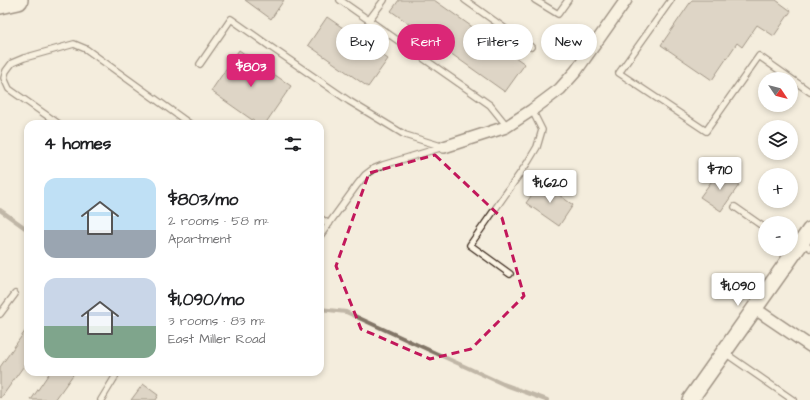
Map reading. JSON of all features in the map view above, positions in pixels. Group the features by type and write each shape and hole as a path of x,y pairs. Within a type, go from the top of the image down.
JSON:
{"highway":[{"path":"0,4 18,0"}],"street":[{"path":"444,147 507,126 560,89 576,71 626,0"},
{"path":"690,400 810,230"},
{"path":"754,308 808,343"}],"lane":[{"path":"340,0 490,105 507,126"},
{"path":"369,20 384,0"},
{"path":"465,0 499,24"},
{"path":"534,0 558,14 568,0"},
{"path":"671,0 619,73 706,132 759,56 810,92"},
{"path":"200,64 231,19 349,101 405,134 444,147"},
{"path":"53,120 9,89 4,78 6,71 12,64 24,58 74,44 86,49 184,120"},
{"path":"510,274 470,245 537,147 542,130 532,110"},
{"path":"324,231 357,184 373,170 383,165 444,147"},
{"path":"735,207 758,223"},
{"path":"324,221 329,224"},
{"path":"0,314 14,294"},
{"path":"723,352 793,400"},
{"path":"101,400 115,377"}],"highlighted area":[{"path":"435,155 502,218 524,296 471,349 430,359 361,329 336,266 369,173"}],"building":[{"path":"245,0 284,0 271,19"},
{"path":"399,0 434,0 468,24 463,24 463,60 519,60 525,64 505,92 455,56 455,24 409,24 391,11"},
{"path":"692,0 776,0 791,11 774,36 757,25 742,47 737,43 712,80 661,45"},
{"path":"327,17 337,24 336,60 387,60 368,87 308,45"},
{"path":"239,50 291,86 268,120 252,120 211,91"},
{"path":"719,171 739,185 721,211 700,197"},
{"path":"541,182 573,205 559,226 526,203"},
{"path":"24,333 24,366 1,398 0,367"},
{"path":"47,376 72,376 55,400 31,400"},
{"path":"143,384 158,395 155,400 131,400"}],"waterway":[{"path":"0,210 24,227"},
{"path":"324,309 346,312 503,384 547,400"}]}
